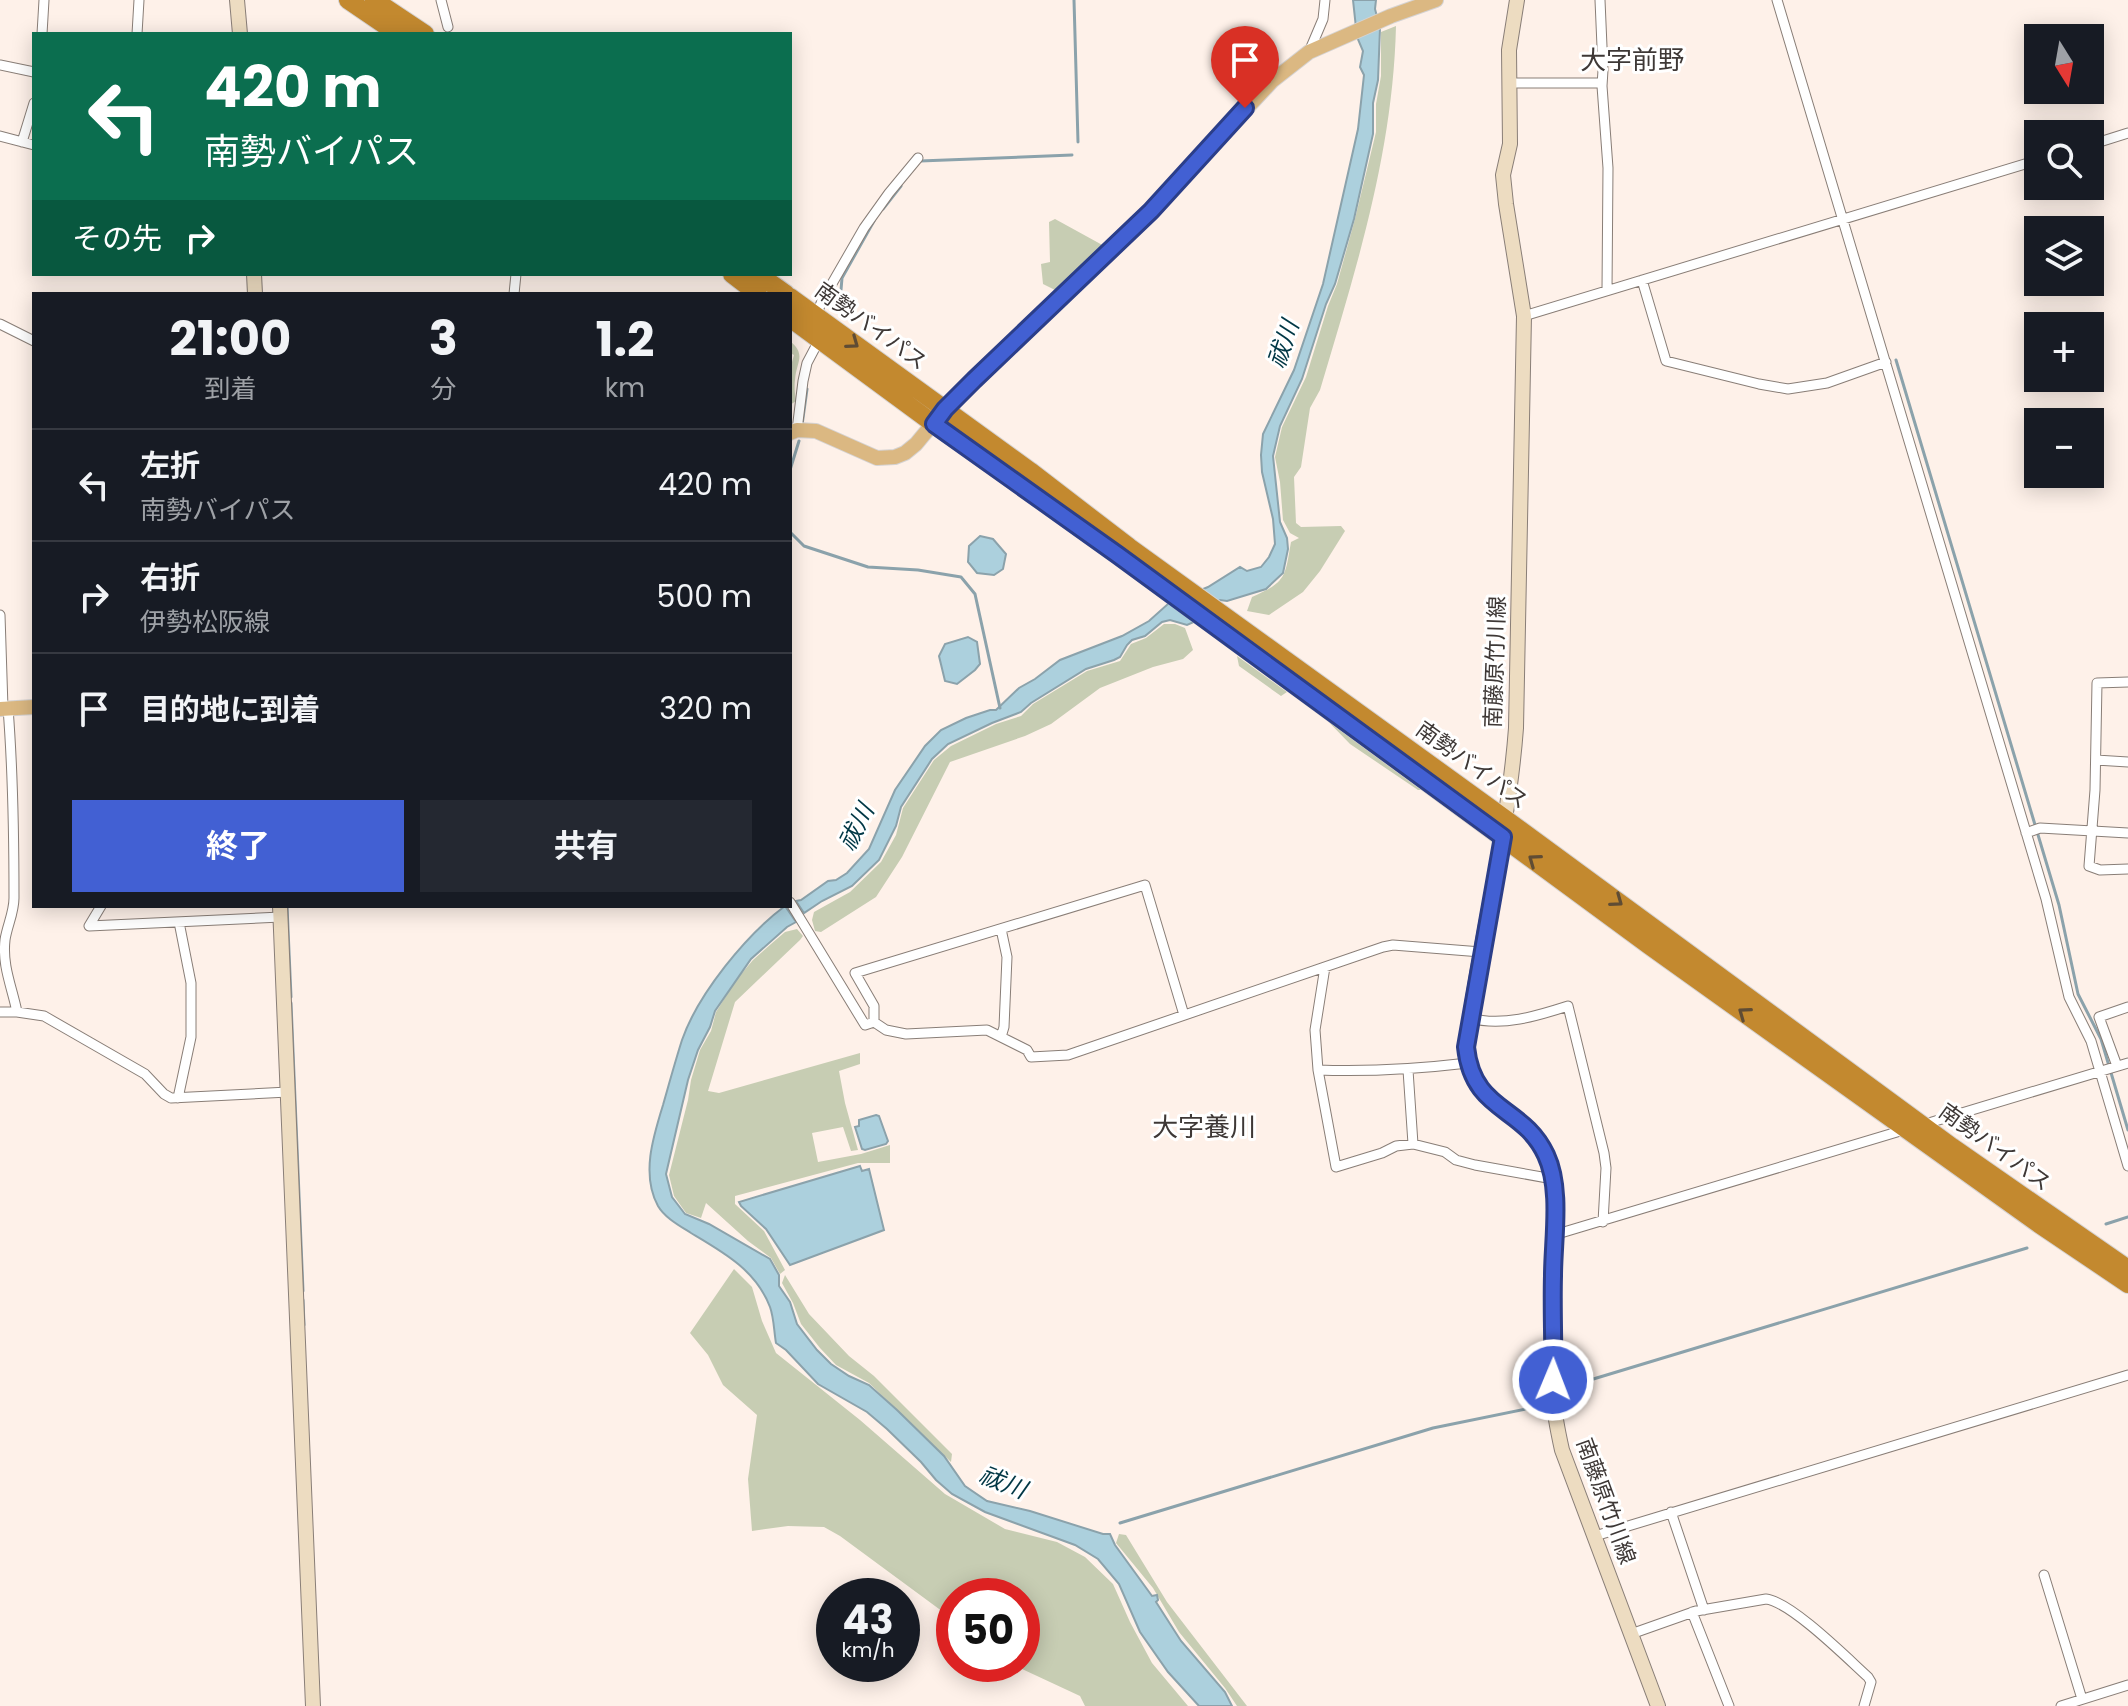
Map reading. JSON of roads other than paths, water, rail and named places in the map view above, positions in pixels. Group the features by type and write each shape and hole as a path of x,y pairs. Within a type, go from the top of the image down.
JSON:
{"highway":[{"path":"348,0 395,32"},
{"path":"374,0 422,32"},
{"path":"735,276 755,292"},
{"name":"南勢バイパス","path":"761,276 783,292"},
{"name":"南勢バイパス","path":"792,299 939,416 1503,827 2128,1269"},
{"name":"南勢バイパス","path":"792,320 939,416"},
{"name":"南勢バイパス","path":"1503,827 1650,946 2128,1284"}],"main road":[{"path":"237,0 240,32"},
{"path":"793,432 816,431 877,458 895,457 909,450 939,416 1151,211 1272,81 1309,52 1349,33 1436,0"},
{"name":"南藤原竹川線","path":"1517,0 1509,50 1510,144 1503,184 1524,316 1516,728 1512,773 1466,1047 1475,1082 1487,1098 1528,1128 1547,1157 1553,1179 1554,1403 1562,1450 1658,1706"},
{"path":"4,708 32,707"},
{"path":"280,912 313,1706"}],"street":[{"path":"42,32 44,0"},
{"path":"137,32 139,0"},
{"path":"441,0 448,27"},
{"path":"1309,52 1323,19 1325,0"},
{"path":"1600,0 1608,168 1607,290"},
{"path":"1777,0 1886,362 2033,831 2069,997 2108,1069"},
{"path":"0,65 32,72"},
{"path":"1509,83 1602,83"},
{"path":"22,142 32,110"},
{"path":"2104,141 2128,133"},
{"path":"0,136 32,144"},
{"path":"819,318 822,301 864,228 918,158"},
{"path":"1524,316 2024,164"},
{"path":"1642,280 1666,361 1788,389 1827,383 1886,362"},
{"path":"0,324 32,340"},
{"path":"793,432 807,363 816,346 815,337"},
{"path":"0,615 4,708 12,780 14,907 3,939 6,973 17,1012"},
{"path":"2128,682 2097,683 2089,866 2100,870 2128,869"},
{"path":"2096,760 2128,762"},
{"path":"0,781 12,780"},
{"path":"2033,831 2128,833"},
{"path":"874,1022 874,1006 855,973 1145,885 1184,1015"},
{"path":"792,905 865,1025 874,1022"},
{"path":"100,908 89,926 179,922 280,912"},
{"path":"178,1098 191,1037 191,983 179,922"},
{"path":"1001,929 1007,957 1001,1037"},
{"path":"874,1022 886,1030 906,1034 987,1030 1027,1050 1031,1057 1055,1057 1393,945 1481,952"},
{"path":"1325,967 1315,1030 1318,1070 1336,1167 1396,1146 1413,1144 1445,1152 1456,1160 1475,1165 1553,1179"},
{"path":"1470,1018 1483,1022 1506,1021 1568,1006 1604,1153 1603,1222"},
{"path":"2128,1007 2099,1017 2128,1166"},
{"path":"0,1012 44,1016 145,1074 164,1094 178,1098 288,1092"},
{"path":"1318,1070 1408,1070 1468,1063"},
{"path":"1932,1122 2128,1063"},
{"path":"1408,1070 1413,1144"},
{"path":"1554,1235 1897,1132"},
{"path":"1595,1536 2128,1375"},
{"path":"1671,1512 1704,1610"},
{"path":"2044,1575 2082,1699"},
{"path":"1631,1634 1692,1612 1766,1599 1776,1600 1814,1628 1868,1677 1870,1690 1864,1706"},
{"path":"1692,1612 1729,1706"},
{"path":"2061,1706 2128,1685"}],"water":[{"path":"1353,0 1376,0 1380,28 1373,134 1354,219 1335,284 1302,379 1280,426 1273,456 1280,522 1288,549 1283,573 1266,589 1227,601 1220,600 1187,625 1170,620 1162,622 1145,636 1132,640 1120,657 1086,669 1021,712 948,744 932,759 901,807 896,826 879,860 852,886 804,913 796,901 847,873 869,849 895,790 925,746 941,730 966,718 996,710 1019,688 1060,660 1122,636 1149,621 1169,603 1208,587 1240,567 1247,571 1261,567 1269,557 1275,544 1273,519 1262,472 1263,434 1294,370 1323,284 1358,129 1364,75 1360,67 1363,51 1357,37"},
{"path":"980,536 993,539 1006,554 1003,569 994,575 977,573 968,562 969,546"},
{"path":"968,637 977,642 980,664 957,684 945,681 939,656 945,644"},
{"path":"786,908 796,922 751,959 715,1011 688,1080 666,1174 672,1197 685,1214 770,1259 797,1324 817,1350 831,1364 869,1385 897,1410 944,1456 965,1486 987,1501 1110,1534 1152,1596 1157,1595 1156,1602 1181,1641 1225,1692 1232,1706 1199,1706 1168,1672 1140,1632 1119,1584 1098,1559 1075,1545 985,1512 952,1494 867,1412 818,1384 776,1343 770,1307 756,1282 726,1255 673,1221 658,1206 650,1182 650,1156 689,1022 711,985 739,949 770,918"},
{"path":"876,1115 888,1141 862,1149 855,1127 859,1126 859,1120"},
{"path":"860,1166 862,1171 869,1169 884,1230 790,1265 766,1229 739,1202"}],"waterway":[{"path":"1074,0 1078,142"},
{"path":"920,161 1072,155"},
{"path":"883,209 901,186"},
{"path":"837,298 842,278 874,221"},
{"path":"1896,360 2059,905 2078,994 2101,1039 2128,1130"},
{"path":"802,425 807,389"},
{"path":"792,464 799,441"},
{"path":"792,534 804,546 868,567 961,577 975,594 1000,708"},
{"path":"287,908 291,997"},
{"path":"291,1003 303,1291"},
{"path":"2106,1224 2128,1217"},
{"path":"1557,1402 1590,1380 2027,1248"},
{"path":"303,1300 304,1325"},
{"path":"1120,1523 1433,1428 1550,1404"}],"district":[{"name":"大字前野","path":"1632,60"},
{"name":"大字養川","path":"1204,1127"}],"water label":[{"name":"祓川","path":"1283,344"},
{"name":"祓川","path":"856,827"},
{"name":"祓川","path":"1003,1482"}]}
